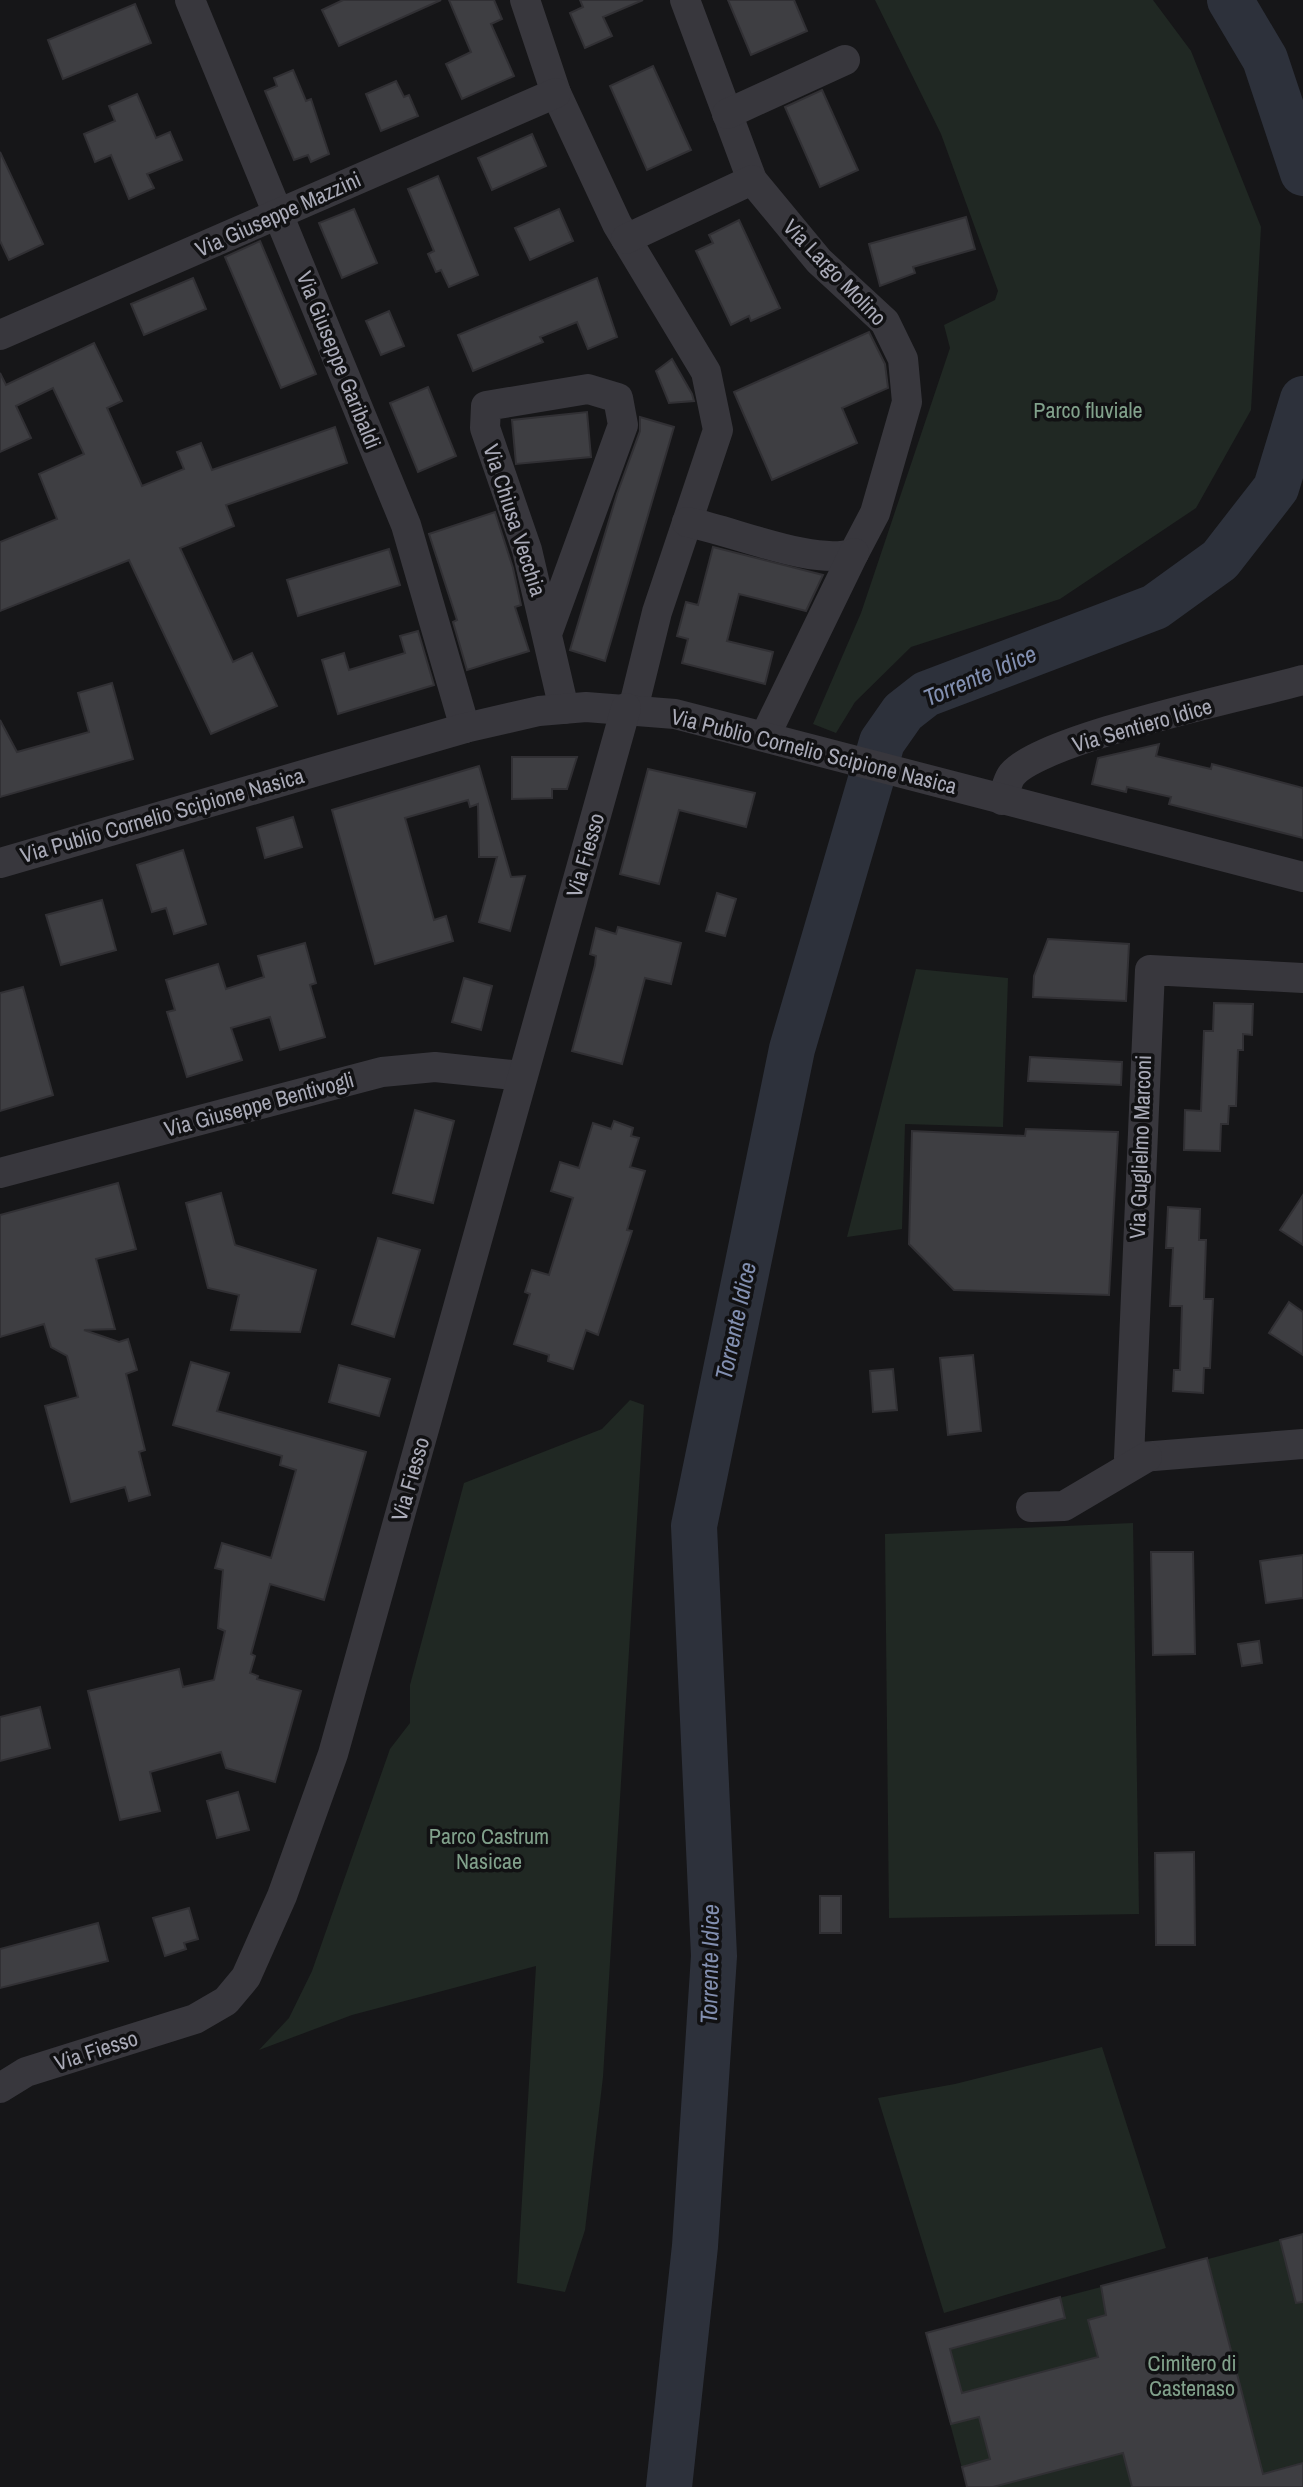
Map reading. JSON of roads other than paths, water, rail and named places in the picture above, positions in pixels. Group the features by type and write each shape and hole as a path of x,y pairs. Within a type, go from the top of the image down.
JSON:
{"street":[{"name":"Via Giuseppe Garibaldi","path":"190,0 406,525 465,728"},
{"path":"525,0 556,93 626,239 706,372 718,430 657,612 629,708"},
{"name":"Via Largo Molino","path":"685,0 752,180 819,261 885,322 903,359 907,402 875,513 771,736"},
{"path":"727,114 845,60"},
{"name":"Via Giuseppe Mazzini","path":"0,335 556,93"},
{"path":"626,239 752,180"},
{"name":"Via Chiusa Vecchia","path":"548,631 623,425 618,398 588,389 486,406 485,428 527,550 564,709"},
{"path":"687,522 813,555 837,559 854,553"},
{"name":"Via Sentiero Idice","path":"1016,804 1011,775 1041,754 1137,722 1303,680"},
{"name":"Via Publio Cornelio Scipione Nasica","path":"0,863 465,728 564,709 629,708 675,714 771,736 1016,804 1303,877"},
{"name":"Via Fiesso","path":"0,2088 26,2072 195,2019 226,2001 246,1977 282,1896 333,1754 522,1076 629,708"},
{"name":"Via Guglielmo Marconi","path":"1138,1458 1145,1024 1150,970 1303,978"},
{"name":"Via Giuseppe Bentivogli","path":"0,1173 382,1072 435,1067 522,1076"},
{"path":"1031,1507 1064,1506 1138,1458 1303,1444"}],"waterway":[{"name":"Torrente Idice","path":"1230,0 1265,59 1303,173"},
{"name":"Torrente Idice","path":"669,2487 695,2246 714,1956 694,1526 792,1049 882,742 903,712 926,694 1155,607 1220,560 1276,488 1303,399"}],"park label":[{"name":"Parco fluviale","path":"1088,410"},
{"name":"Parco Castrum Nasicae","path":"489,1848"},
{"name":"Cimitero di Castenaso","path":"1192,2376"}]}
